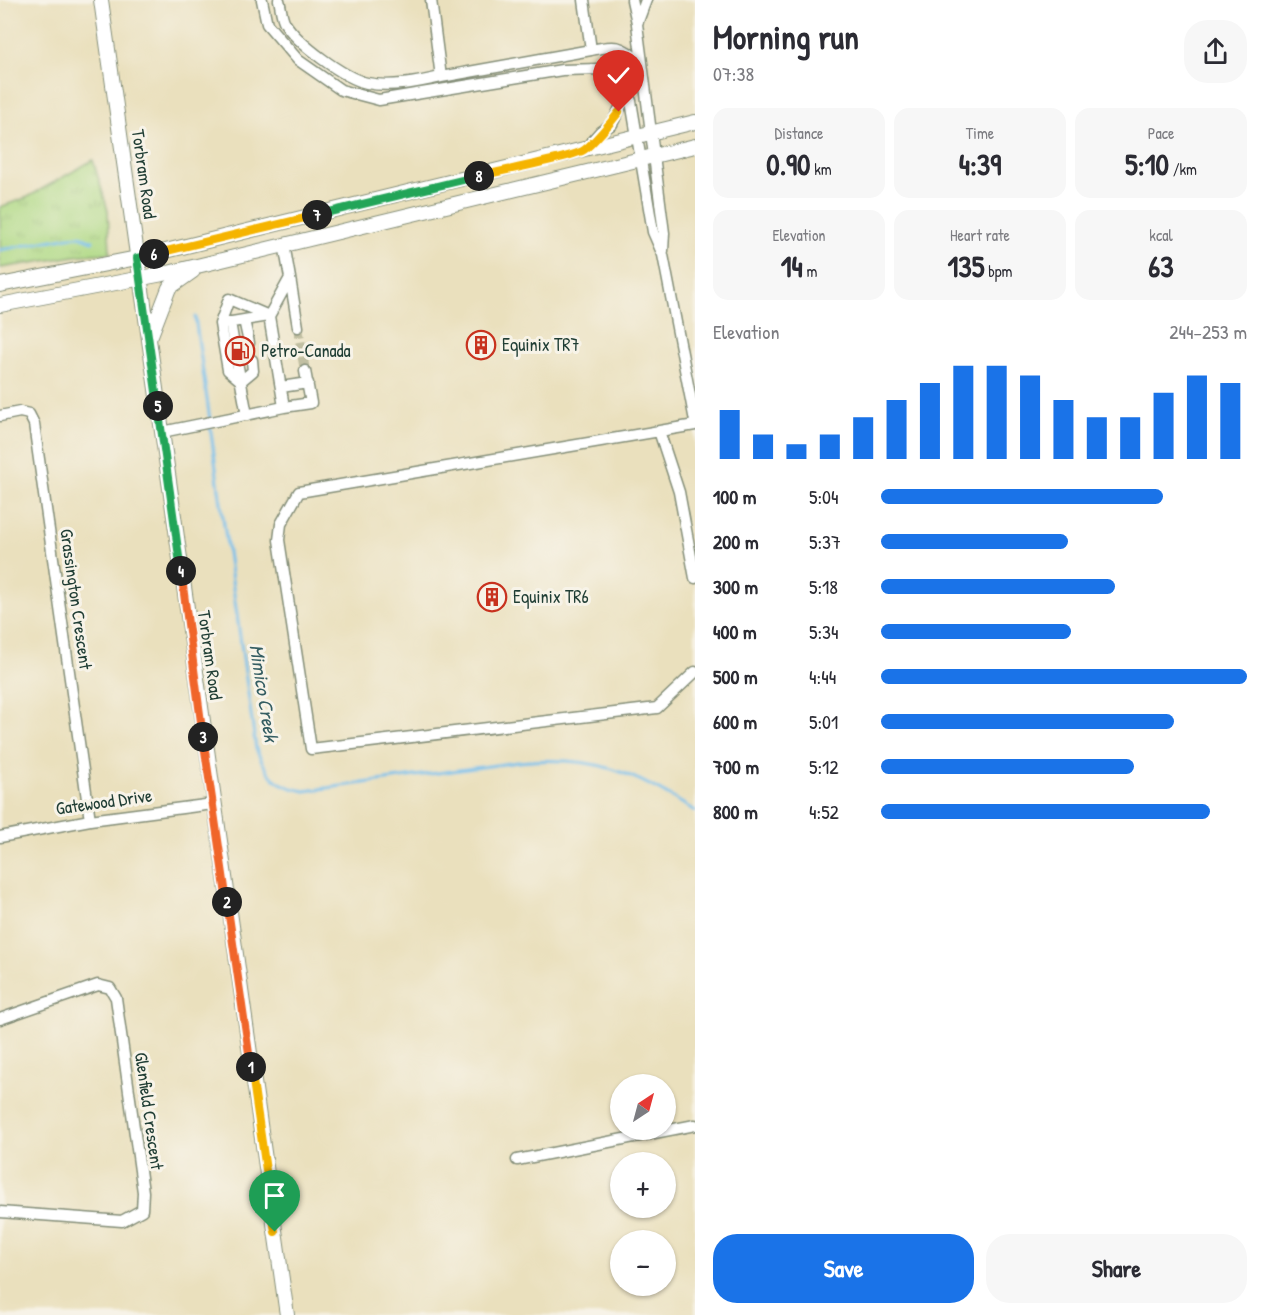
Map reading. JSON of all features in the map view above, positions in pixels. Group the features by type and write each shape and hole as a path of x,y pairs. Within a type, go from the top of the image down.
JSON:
{"main road":[{"name":"Torbram Road","path":"101,0 286,1315"},
{"path":"0,285 137,258 584,151 695,122"},
{"path":"0,306 207,263 695,146"},
{"path":"149,340 169,288 207,263"}],"street":[{"path":"262,0 267,24 298,60 341,90 369,98 379,100 562,70 600,69 619,78 628,92 636,138 646,157"},
{"path":"279,0 284,21 295,35 346,75 367,83 417,82 615,45 629,52 641,63"},
{"path":"431,0 441,77"},
{"path":"584,0 591,50"},
{"path":"632,0 651,134 646,157 653,232 663,255 695,423 299,492 281,524 279,540 310,749 657,708 695,672"},
{"path":"637,24 646,0"},
{"path":"584,151 600,132 612,124 628,92"},
{"path":"284,244 298,327"},
{"path":"284,407 269,316 290,278"},
{"path":"241,381 228,370 225,323 229,299 269,316"},
{"path":"225,323 269,316"},
{"path":"244,320 249,343"},
{"path":"225,323 234,345"},
{"path":"241,381 253,371 252,360"},
{"path":"237,362 247,415"},
{"path":"162,432 310,403 305,370"},
{"path":"280,387 308,383"},
{"name":"Grassington Crescent","path":"0,416 20,412 29,414 34,424 90,820"},
{"path":"659,431 679,492 695,578"},
{"name":"Gatewood Drive","path":"0,837 90,820 213,804"},
{"name":"Glenfield Crescent","path":"0,1020 98,985 110,988 116,998 144,1192 142,1210 122,1221 0,1212"},
{"path":"517,1160 695,1125"}],"green space":[{"path":"93,160 108,211 110,253 81,255 0,268 0,207 28,197"}],"waterway":[{"name":"Mimico Creek","path":"0,250 69,237 80,236 93,241"},
{"name":"Mimico Creek","path":"195,317 210,420"},
{"name":"Mimico Creek","path":"210,426 256,749 264,766 279,783 305,791 518,762 570,761 591,764 631,776 695,811"}],"tunnel":[{"path":"298,327 305,371"}],"place":[{"name":"Equinix TR7","path":"481,345"},
{"name":"Petro-Canada","path":"240,351"},
{"name":"Equinix TR6","path":"492,597"}],"route":[{"path":"275,1232 137,258 584,151 600,132 612,124 619,112"}]}
